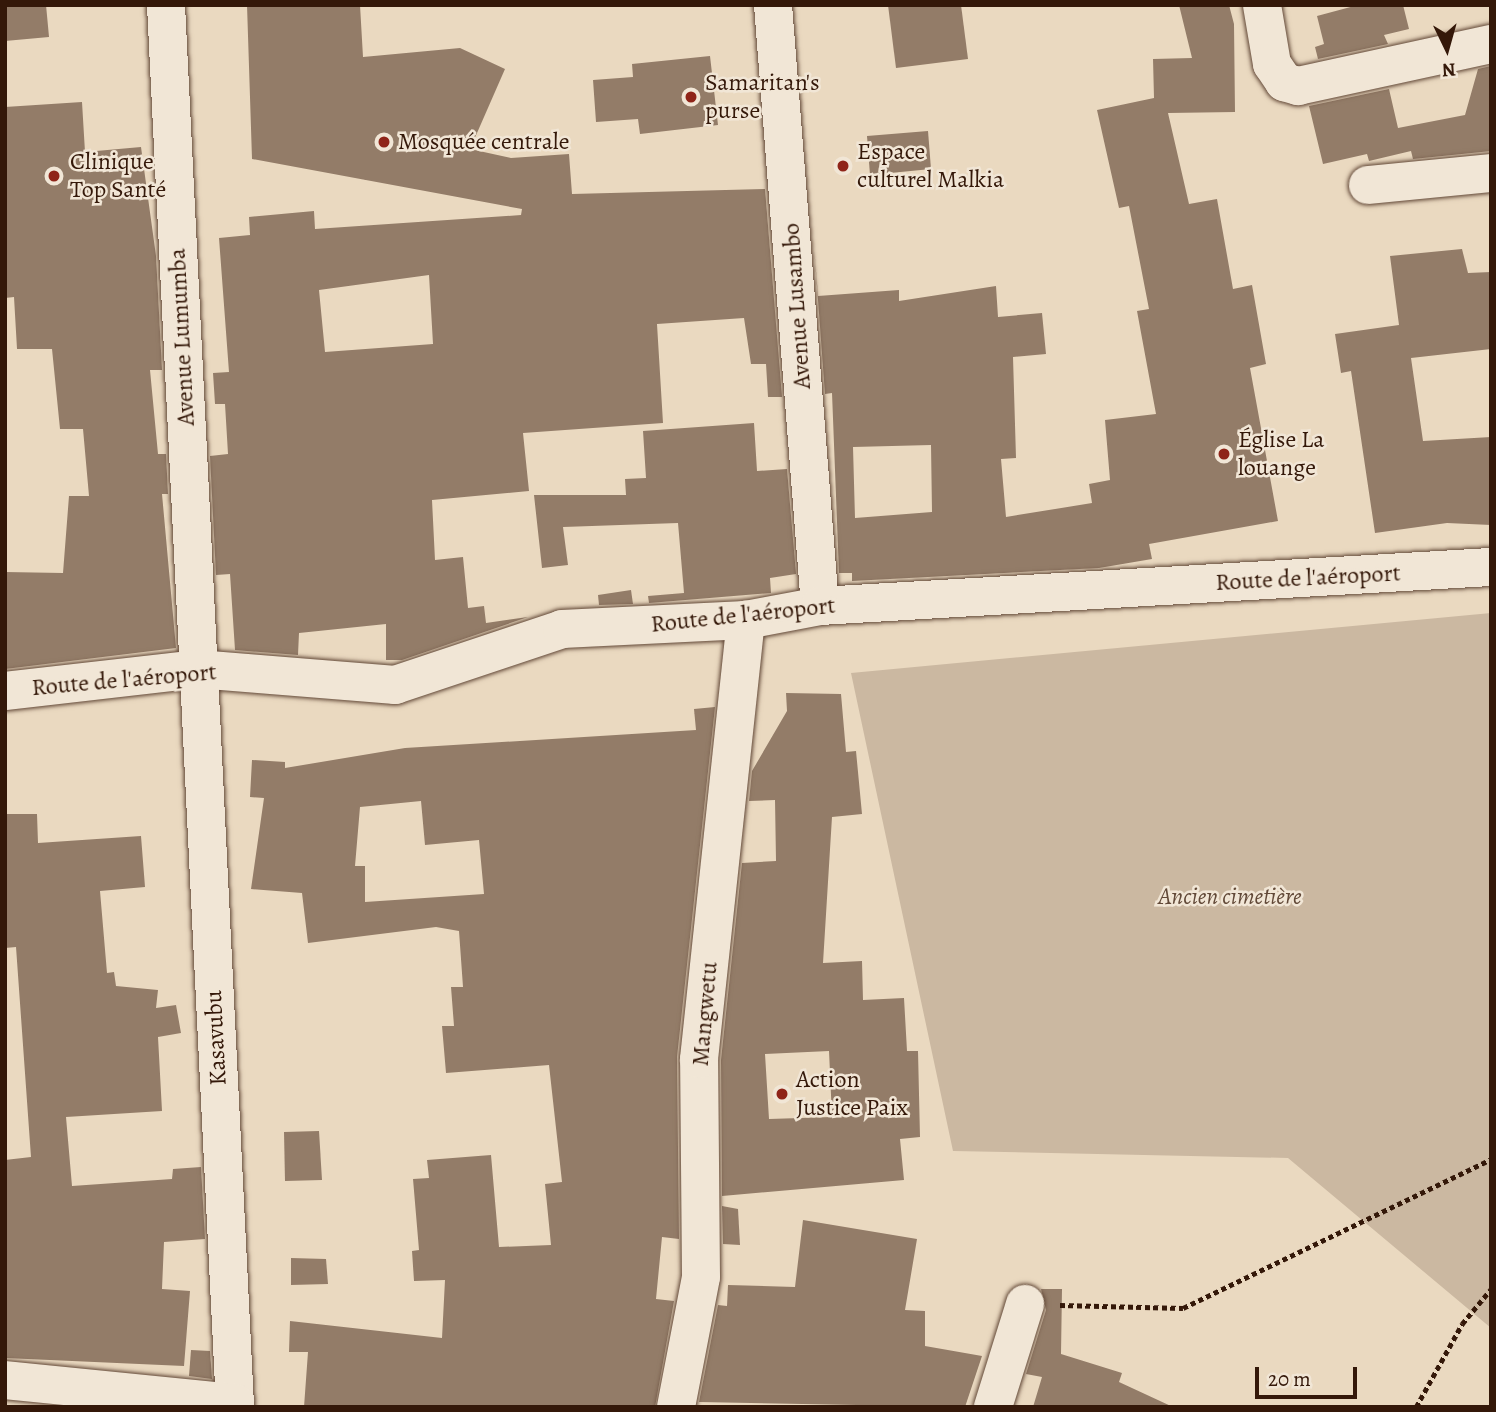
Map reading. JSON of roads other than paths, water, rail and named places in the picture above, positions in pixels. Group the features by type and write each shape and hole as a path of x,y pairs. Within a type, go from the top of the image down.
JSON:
{"street":[{"name":"Avenue Lumumba","path":"166,5 197,669"},
{"name":"Avenue Lusambo","path":"773,5 820,606"},
{"path":"1262,5 1272,64 1284,82 1298,86 1491,44"},
{"path":"1368,185 1491,173"},
{"name":"Route de l'aéroport","path":"5,691 197,669 396,685 562,629 746,620 820,606 1491,567"},
{"name":"Mangwetu","path":"676,1407 701,1277 699,1059 746,620"},
{"name":"Kasavubu","path":"197,669 235,1405"},
{"path":"993,1407 1025,1304"},
{"path":"5,1380 235,1405"}],"place":[{"name":"Samaritan's purse","path":"691,97"},
{"name":"Mosquée centrale","path":"384,142"},
{"name":"Espace culturel Malkia","path":"843,166"},
{"name":"Clinique Top Santé","path":"54,176"},
{"name":"Église La louange","path":"1224,454"},
{"name":"Action Justice Paix","path":"782,1094"}],"park label":[{"name":"Ancien cimetière","path":"1230,897"}]}
